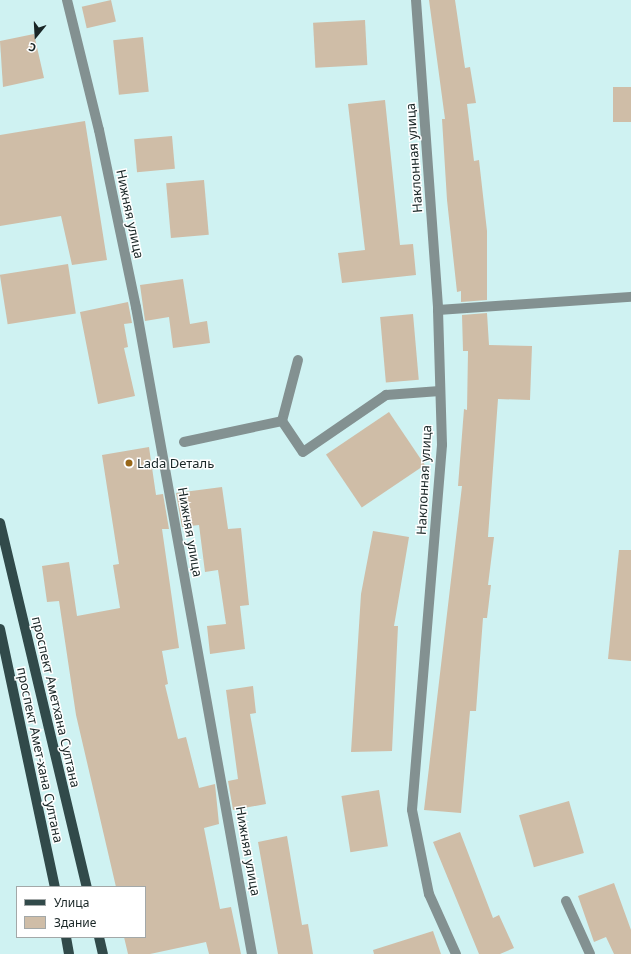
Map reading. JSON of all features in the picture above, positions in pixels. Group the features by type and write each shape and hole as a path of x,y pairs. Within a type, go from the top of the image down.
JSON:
{"main road":[{"name":"проспект Аметхана Султана","path":"0,523 87,886"},
{"name":"проспект Амет-хана Султана","path":"0,629 55,886"},
{"path":"66,938 69,954"},
{"path":"99,938 103,954"}],"street":[{"name":"Нижняя улица","path":"67,0 99,130 136,307 252,954"},
{"name":"Наклонная улица","path":"416,0 438,310 442,445 412,810 429,894 456,954"},
{"path":"438,310 631,297"},
{"path":"298,360 282,421 303,452 386,395 440,391"},
{"path":"184,442 282,421"},
{"path":"566,901 590,954"}],"building":[{"path":"111,0 116,21 87,28 82,7"},
{"path":"429,0 455,0 465,68 470,67 476,103 467,104 474,161 479,160 487,231 487,300 461,302 461,291 457,292 447,200 442,119 445,119"},
{"path":"365,20 367,65 315,68 313,23"},
{"path":"34,34 44,78 3,87 0,41"},
{"path":"143,37 149,92 119,95 113,40"},
{"path":"613,87 631,87 631,122 613,122"},
{"path":"385,100 400,245 413,244 416,275 342,283 338,253 365,250 348,104"},
{"path":"85,121 107,260 72,265 61,216 0,226 0,135"},
{"path":"172,136 175,169 137,172 134,139"},
{"path":"204,180 209,235 171,238 166,183"},
{"path":"68,264 76,313 8,324 0,275"},
{"path":"183,279 190,324 207,321 210,343 173,348 169,317 145,321 140,285"},
{"path":"128,302 132,323 124,324 128,347 124,348 135,396 98,404 80,312"},
{"path":"487,313 489,345 532,346 530,400 498,399 488,537 494,537 488,585 491,585 487,618 483,618 476,711 470,711 461,813 424,810 462,486 458,486 464,409 467,410 468,351 463,351 462,315"},
{"path":"413,314 419,380 386,383 380,317"},
{"path":"389,412 425,465 362,508 326,454"},
{"path":"149,447 156,495 163,494 169,529 162,529 179,648 162,651 168,684 165,685 178,739 186,737 199,788 215,784 219,824 204,828 220,909 231,907 241,954 209,954 206,942 150,954 128,954 124,938 146,938 146,886 116,886 76,715 59,601 47,602 42,566 69,562 77,616 120,608 113,565 119,564 102,455"},
{"path":"222,487 228,529 241,528 249,605 240,606 245,649 210,654 207,626 226,624 218,570 205,572 199,525 182,527 176,493"},
{"path":"373,531 409,537 394,626 398,626 392,751 351,752 361,594"},
{"path":"619,550 631,550 631,661 608,659"},
{"path":"253,686 256,713 250,714 266,804 233,810 228,781 238,779 226,690"},
{"path":"379,790 388,846 350,852 341,796"},
{"path":"569,801 584,853 534,867 519,815"},
{"path":"460,832 493,918 499,915 514,948 500,954 479,954 433,842"},
{"path":"287,836 302,925 308,924 313,954 278,954 258,842"},
{"path":"614,883 631,930 631,954 614,954 606,937 594,942 578,896"},
{"path":"433,931 441,954 374,954 373,950"}],"place":[{"name":"Lada Dеталь","path":"129,463"}]}
